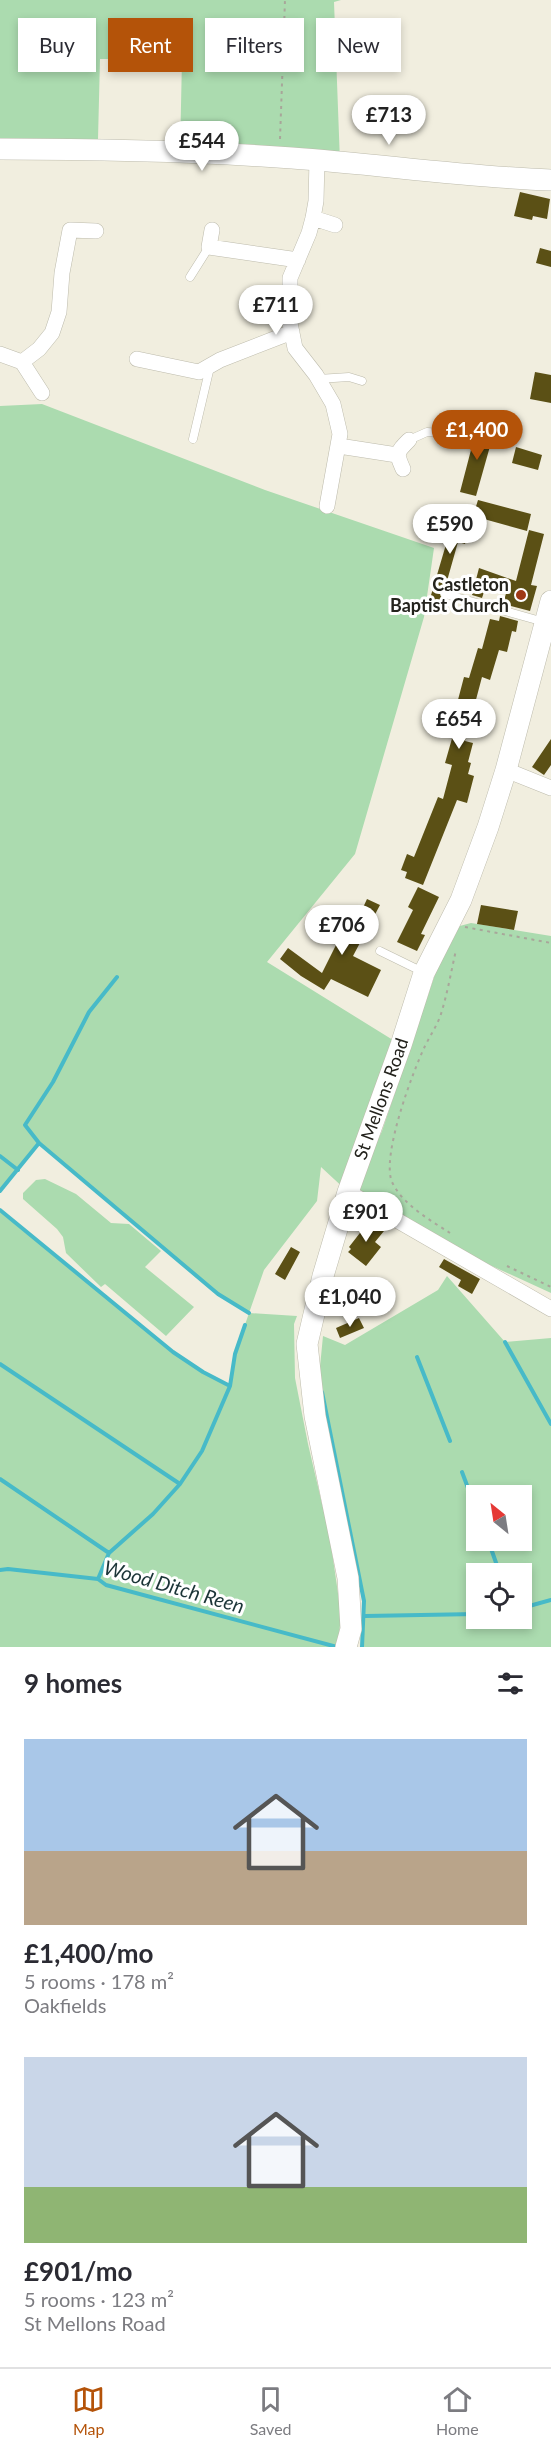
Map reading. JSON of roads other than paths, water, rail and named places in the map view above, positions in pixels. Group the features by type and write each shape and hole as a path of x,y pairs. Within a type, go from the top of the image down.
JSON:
{"street":[{"path":"0,149 134,149 278,157 400,166 492,178 551,180"},
{"path":"316,160 316,201 313,218 290,278 292,332 295,348 333,404 340,434 327,506"},
{"path":"313,218 335,225"},
{"path":"22,362 39,349 52,333 58,312 70,230 96,231"},
{"path":"212,230 209,247 298,260"},
{"path":"137,359 199,372 210,365 292,332"},
{"path":"0,354 22,362 42,393"},
{"path":"339,446 400,462 408,440"},
{"name":"St Mellons Road","path":"346,1647 351,1629 348,1578 315,1416 307,1344 322,1276 348,1192 401,1045 424,973 461,900 506,770 551,601"},
{"path":"506,770 551,788"},
{"path":"348,1192 551,1309"}],"lane":[{"path":"190,277 209,247"},
{"path":"194,439 210,365"},
{"path":"318,379 350,377 362,381"},
{"path":"408,440 427,432 441,433"},
{"path":"444,594 546,623"},
{"path":"380,951 424,973"}],"waterway":[{"path":"117,977 89,1012 53,1082 25,1125 39,1143 218,1294 249,1313"},
{"path":"0,1191 39,1143"},
{"path":"0,1156 18,1170"},
{"path":"0,1210 173,1352 203,1372 230,1386"},
{"path":"98,1579 109,1553 153,1514 180,1484 202,1451 230,1386 235,1354 245,1325"},
{"path":"505,1342 551,1424"},
{"path":"417,1357 450,1441"},
{"path":"0,1364 180,1484"},
{"path":"322,1392 364,1601 362,1647"},
{"path":"462,1472 467,1485"},
{"path":"0,1479 109,1553"},
{"path":"492,1551 496,1563"},
{"name":"Wood Ditch Reen","path":"0,1570 98,1579 106,1585 337,1647"},
{"path":"532,1605 551,1600"},
{"path":"365,1616 466,1614"}],"place":[{"name":"Castleton Baptist Church","path":"521,595"}]}
